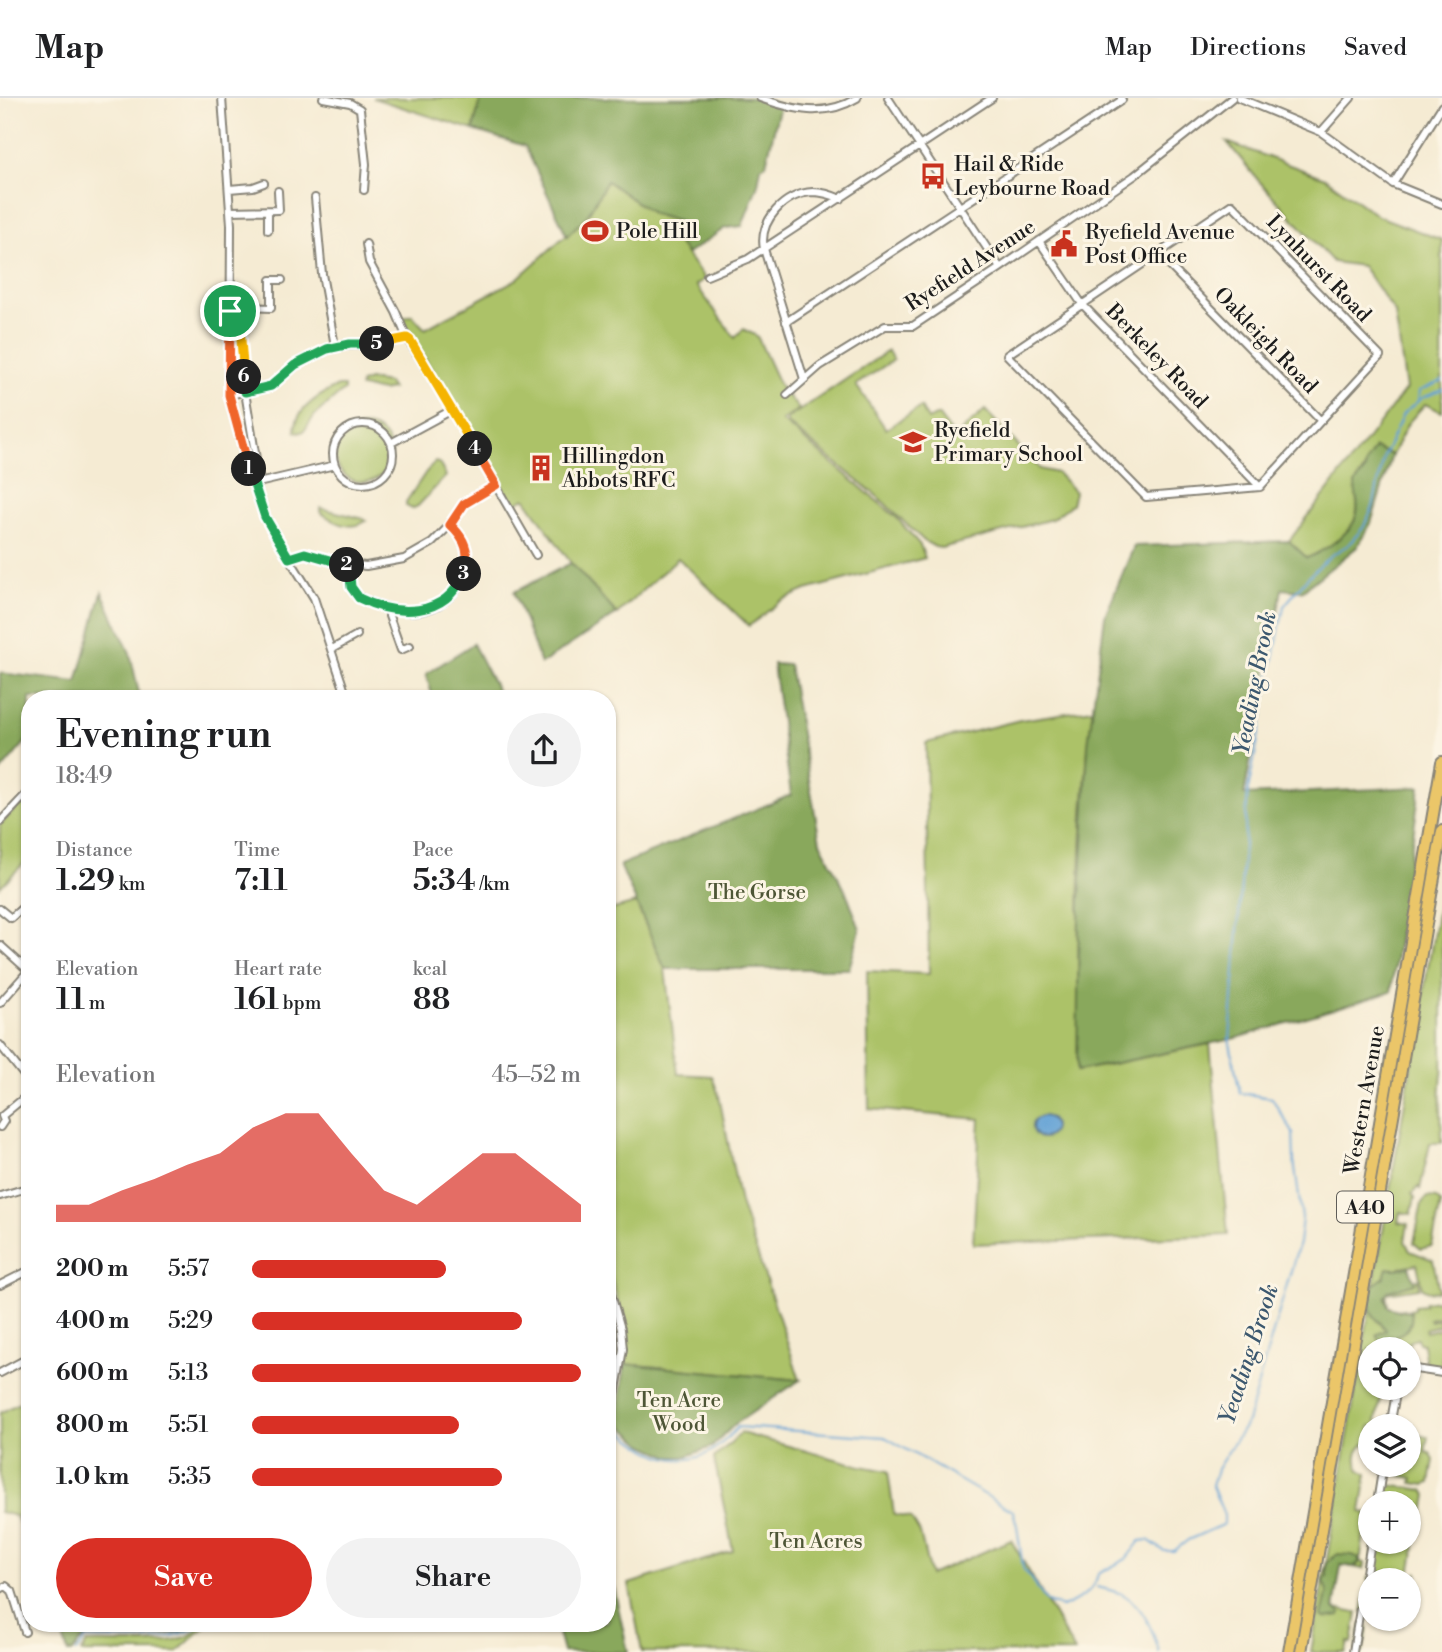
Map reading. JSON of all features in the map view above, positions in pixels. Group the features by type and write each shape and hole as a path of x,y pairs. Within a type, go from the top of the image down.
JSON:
{"highway":[{"name":"Western Avenue","path":"1289,1652 1442,762"},
{"name":"Western Avenue","path":"1301,1652 1442,831"}],"street":[{"path":"222,98 234,311 257,484"},
{"path":"323,98 349,103 360,109 366,164 364,190"},
{"path":"760,98 788,108 818,112 836,108 857,98"},
{"path":"888,98 1000,268"},
{"path":"707,276 748,259 992,98"},
{"path":"786,322 1122,100 1121,98"},
{"name":"Ryefield Avenue","path":"787,395 820,366 885,326 913,326 1000,268 1134,176 1232,98"},
{"path":"1239,98 1321,132 1393,184 1442,204"},
{"path":"1321,132 1351,98"},
{"path":"1393,184 1442,106"},
{"path":"229,188 253,187 264,183"},
{"path":"230,211 279,210 278,191"},
{"path":"804,379 762,242 766,224 786,201 811,192 830,194 841,199"},
{"path":"315,198 322,274 335,346"},
{"name":"Lynhurst Road","path":"1158,254 1232,205 1380,356 1320,420"},
{"path":"268,212 268,230"},
{"name":"Berkeley Road","path":"1039,241 1082,304 1260,487"},
{"path":"366,244 369,262 407,338 536,555"},
{"path":"1158,254 1007,355 1146,497 1260,487 1320,420"},
{"name":"Oakleigh Road","path":"1158,254 1320,420"},
{"path":"234,311 243,307 271,308 271,280 282,280"},
{"path":"234,311 229,395 269,526 314,598 345,690"},
{"path":"229,395 271,386 300,362 335,346 386,344 407,338"},
{"path":"391,443 452,410"},
{"path":"354,425 374,426 384,433 391,443 391,466 384,476 375,482 351,482 341,475 335,465 333,456 336,441 343,431 354,425"},
{"path":"257,484 335,465"},
{"path":"289,558 305,553 349,566 376,566 404,559 432,543 450,525 464,504 496,485"},
{"path":"349,566 349,581 356,595 364,601 409,612 426,610 442,602 455,590 467,566 468,553 461,536 450,525"},
{"path":"390,608 389,617 401,650 410,646"},
{"path":"332,649 357,635"},
{"path":"0,822 21,799"},
{"path":"0,909 11,918 21,909"},
{"path":"0,945 21,964"},
{"path":"0,1003 21,980"},
{"path":"0,1045 21,1072"},
{"path":"0,1127 4,1121 1,1115 21,1100"},
{"path":"0,1196 21,1190"},
{"path":"0,1285 21,1274"},
{"path":"616,1312 623,1349 616,1389"},
{"path":"0,1373 21,1362"},
{"path":"1421,1370 1442,1373"},
{"path":"1353,1652 1369,1554"},
{"path":"0,1589 6,1586 12,1591 21,1619"}],"green space":[{"path":"373,98 481,98 473,130"},
{"path":"481,98 761,98 780,105 766,164 761,167 758,184 742,226 725,228 687,254 677,242 690,229 680,222 653,214 607,181 587,216 567,236 525,146 473,130"},
{"path":"1227,142 1325,178 1378,216 1442,240 1442,412 1425,404 1408,423 1392,455 1375,448 1358,480 1357,510 1351,526 1331,545 1307,558 1289,541 1406,389 1395,313 1362,266 1333,262"},
{"path":"607,181 653,214 680,222 690,230 677,242 705,279 696,285 735,338 743,329 757,336 781,388 799,409 782,421 896,517 920,545 925,558 806,590 782,600 749,626 678,558 617,614 571,563 525,498 513,505 401,319 412,315 425,329 517,279 587,216"},
{"name":"Ryefield Primary School","path":"888,351 893,360 856,385 886,429 921,407 928,420 938,415 955,437 985,410 1040,469 1057,473 1075,492 1072,504 1052,519 941,548 935,547 924,541 878,497 787,423 787,419"},
{"path":"369,380 388,383 392,389 382,391 360,387 361,383"},
{"path":"338,386 344,386 344,390 315,415 304,431 295,431 296,423 304,409"},
{"path":"363,426 374,428 383,434 389,443 389,465 383,474 374,480 363,482 352,480 343,474 337,465 335,454 337,443 343,434 352,428"},
{"path":"1375,448 1392,455 1371,523 1357,547 1302,591 1282,589 1244,795 1420,787 1391,992 1237,1038 1077,1071 1079,920 1088,744 1105,616 1134,546 1289,541 1307,558 1337,540 1355,520 1358,506 1355,484"},
{"path":"435,462 439,463 446,476 418,506 412,509 406,506 406,502"},
{"path":"320,508 366,521 348,526 320,512"},
{"path":"571,563 617,614 541,664 514,592"},
{"path":"102,592 130,653 138,690 21,690 21,748 0,772 0,673 77,682"},
{"path":"473,644 497,690 431,690 426,674"},
{"name":"The Gorse","path":"773,664 789,665 820,842 846,892 860,929 849,969 665,969 620,865 791,795"},
{"path":"1093,709 1081,845 1078,1071 1210,1044 1228,1235 973,1244 980,1119 869,1109 867,971 929,974 926,743 1020,720"},
{"path":"21,804 21,866 0,887 0,825"},
{"path":"1442,885 1442,1143 1430,1143 1420,1189 1418,1187 1412,1194 1415,1198 1411,1214 1400,1212 1398,1222 1408,1224 1405,1241 1410,1251 1433,1260 1439,1291 1430,1292 1422,1288 1417,1264 1400,1267 1402,1282 1418,1279 1419,1288 1386,1293 1388,1307 1396,1310 1415,1309 1415,1306 1436,1300 1441,1302 1442,1316 1429,1319 1440,1319 1440,1325 1425,1329 1426,1332 1442,1328 1442,1369 1426,1365 1421,1337 1365,1337"},
{"path":"636,903 665,969 678,1074 712,1076 719,1096 740,1203 800,1380 625,1364 621,1315 616,1295 616,909"},
{"path":"1427,1197 1436,1198 1441,1203 1432,1246 1421,1249 1414,1243 1422,1203"},
{"path":"1409,1266 1415,1283 1388,1291 1385,1297 1388,1307 1411,1312 1412,1319 1407,1329 1398,1335 1377,1337 1376,1335 1386,1330 1371,1311 1374,1285 1384,1277 1387,1268"},
{"name":"Ten Acre Wood","path":"625,1364 800,1380 734,1425 712,1447 684,1457 671,1457 644,1445 617,1421"},
{"path":"1358,1377 1358,1400 1380,1400 1378,1414 1358,1414 1358,1477 1367,1477 1364,1491 1358,1491 1358,1554 1361,1554 1360,1562 1365,1563 1364,1568 1341,1565 1334,1609 1357,1613 1352,1643 1348,1642 1346,1652 1311,1652"},
{"path":"21,1402 21,1527 16,1516 0,1512 0,1413"},
{"name":"Ten Acres","path":"741,1433 888,1471 894,1515 911,1518 920,1533 930,1575 1011,1540 1075,1652 642,1652 629,1584 733,1551 714,1458"},
{"path":"1421,1436 1428,1437 1425,1452 1430,1453 1434,1460 1430,1483 1412,1483 1413,1478 1408,1477 1421,1477"},
{"path":"1389,1485 1424,1490 1427,1495 1421,1533 1421,1491 1383,1490"},
{"path":"1338,1554 1359,1558 1359,1563 1355,1567 1341,1565 1334,1609 1340,1616 1324,1618 1322,1616 1327,1593 1324,1580 1327,1577 1327,1562"},
{"path":"1373,1554 1414,1554 1411,1568 1371,1568"},
{"path":"616,1597 628,1652 563,1652 558,1632 616,1632"},
{"path":"1360,1631 1367,1631 1363,1652 1356,1652"},
{"path":"61,1632 178,1632 135,1637 88,1636 73,1652 68,1652"},
{"path":"199,1632 177,1652 81,1652 87,1643 151,1643"}],"water":[{"path":"1043,1116 1051,1119 1054,1127 1051,1135 1043,1138 1035,1135 1032,1127 1035,1119"}],"waterway":[{"path":"1418,400 1419,391 1442,381"},
{"name":"Yeading Brook","path":"1230,1039 1248,790 1284,606 1308,577 1330,556 1348,545 1363,528 1373,507 1384,456 1403,414 1422,398 1442,390"},
{"name":"Yeading Brook","path":"616,1426 651,1451 676,1459 690,1459 709,1453 738,1427 885,1437 1013,1511 1023,1568 1047,1602 1062,1607 1085,1595 1098,1574 1126,1559 1140,1541 1148,1540 1164,1551 1174,1551 1188,1540 1224,1524 1224,1515 1212,1486 1217,1469 1247,1422 1299,1243 1302,1218 1293,1133 1272,1098 1240,1093 1229,1038"},
{"path":"1097,1587 1124,1595 1137,1606 1151,1628 1159,1652"},
{"name":"Yeading Brook","path":"76,1652 86,1639 158,1638 186,1632"}],"place":[{"name":"Hail & Ride Leybourne Road","path":"933,176"},
{"name":"Pole Hill","path":"595,231"},
{"name":"Ryefield Avenue Post Office","path":"1064,244"},
{"name":"Ryefield Primary School","path":"913,442"},
{"name":"Hillingdon Abbots RFC","path":"541,468"}],"route":[{"path":"230,311 239,315 245,392 271,386 300,362 335,346 386,344 407,338 410,340 496,485 464,504 450,525 464,542 468,560 460,583 442,602 415,612 371,603 359,598 352,591 349,566 309,553 298,553 289,558 260,505 232,408 229,395 230,311"}]}
